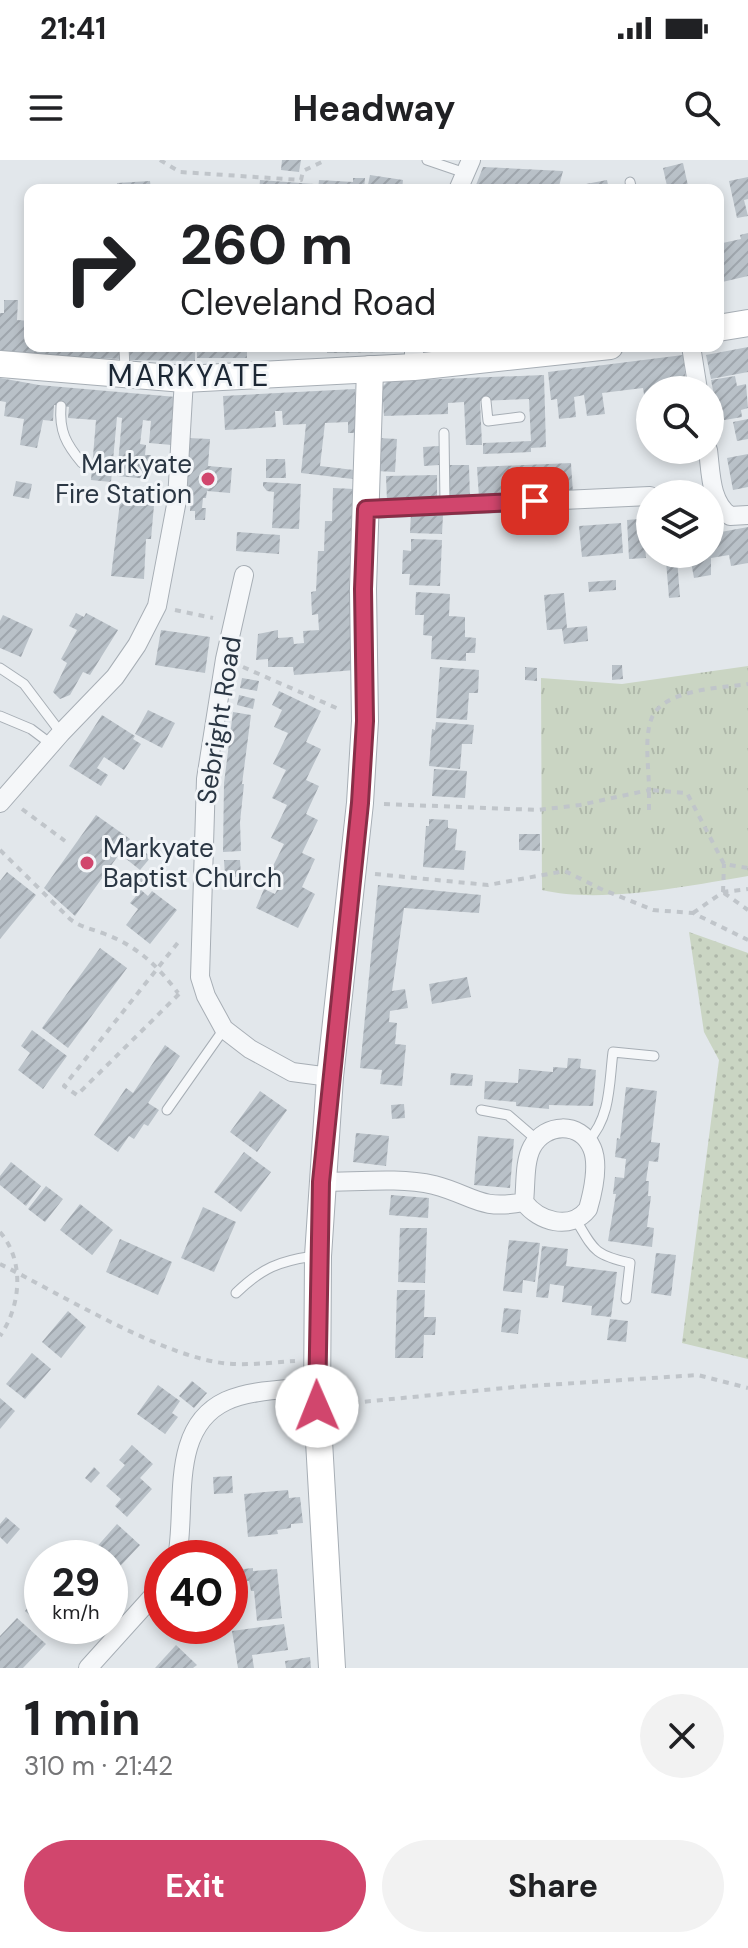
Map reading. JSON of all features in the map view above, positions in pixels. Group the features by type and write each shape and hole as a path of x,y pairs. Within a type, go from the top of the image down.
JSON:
{"street":[{"path":"724,327 748,323"},
{"path":"0,364 64,374 184,374 370,369 414,357 484,369 577,352"},
{"path":"692,352 696,376"},
{"path":"332,1668 317,1384 318,1256 330,1077 360,803 365,721 363,589 370,369"},
{"path":"3,800 56,738 115,677 137,645 157,606 177,500 184,374"},
{"path":"366,509 636,497"},
{"path":"724,510 730,516 748,515"},
{"name":"Sebright Road","path":"244,575 225,659 206,779 200,977 206,996 224,1029 279,1067 292,1072 330,1077"},
{"path":"564,1127 580,1133 588,1141 595,1159 588,1209 576,1220 552,1221 540,1218 524,1202 528,1157 537,1140 547,1131 564,1127"},
{"path":"321,1182 411,1182 436,1186 490,1205 524,1202"},
{"path":"180,1540 187,1448 203,1418 227,1400 317,1384"},
{"path":"88,1668 144,1606"}],"lane":[{"path":"427,160 465,174"},
{"path":"124,352 125,374"},
{"path":"486,401 488,421 520,417"},
{"path":"61,406 61,431 67,445 82,463"},
{"path":"444,433 445,505"},
{"path":"0,668 24,684 56,738"},
{"path":"0,716 56,738"},
{"path":"167,1110 224,1029"},
{"path":"588,1141 605,1115 613,1052 654,1056"},
{"path":"481,1110 508,1115 537,1140"},
{"path":"576,1220 592,1247 601,1255 630,1263 626,1299"},
{"path":"236,1293 266,1268 285,1260 318,1256"}],"path":[{"path":"160,160 180,172 301,180 303,171 326,160"},
{"path":"157,606 234,623"},
{"path":"225,659 365,721"},
{"path":"649,810 651,719 661,704 688,693 748,684"},
{"path":"360,803 538,810 580,805 649,790 687,793 724,864 723,892"},
{"path":"3,800 65,841"},
{"path":"0,850 75,924 123,941 158,967 190,1003"},
{"path":"724,864 748,868"},
{"path":"353,872 488,885 565,871 653,910 693,913 748,940"},
{"path":"693,913 723,892 748,889"},
{"path":"723,892 748,910"},
{"path":"179,994 77,1095 64,1086 201,918"},
{"path":"0,1232 10,1244 17,1272 15,1305 0,1336"},
{"path":"0,1264 139,1334 194,1357 317,1384 515,1387 698,1375 748,1388"}],"green space":[{"path":"748,666 748,876 672,889 617,894 565,894 542,890 541,678 622,684"},
{"path":"689,932 748,953 748,1359 682,1343 719,1060 704,1032"}],"building":[{"path":"282,160 301,160 299,172 281,170"},
{"path":"683,163 688,184 667,184 663,168"},
{"path":"483,167 563,171 560,184 476,184"},
{"path":"370,175 403,180 403,184 368,184"},
{"path":"748,177 748,199 744,200 748,216 737,218 729,181"},
{"path":"353,178 365,178 364,184 319,184 319,180 353,182"},
{"path":"260,180 314,184 260,184"},
{"path":"607,180 608,184 586,184"},
{"path":"150,181 150,184 117,184"},
{"path":"748,233 748,276 724,282 724,243 741,239 740,235"},
{"path":"4,300 18,300 17,320 24,321 24,352 121,352 121,359 0,354 0,313 4,313"},
{"path":"748,347 748,372 710,376 706,355"},
{"path":"130,352 195,352 195,361 129,360"},
{"path":"197,352 247,352 247,358 197,358"},
{"path":"683,355 685,376 636,376 636,389 602,393 605,414 587,416 584,395 574,397 576,417 559,419 557,399 551,400 548,372"},
{"path":"544,375 546,447 531,448 531,452 483,454 483,443 531,441 529,399 480,401 482,445 466,445 464,402 448,403 448,414 384,416 382,387 388,381"},
{"path":"735,376 737,386 746,384 748,408 741,410 742,417 724,420 724,378"},
{"path":"0,378 39,385 176,397 172,445 149,443 151,421 143,420 140,444 146,445 145,455 151,455 149,479 117,476 122,418 117,417 111,482 91,480 96,420 68,418 69,407 54,405 53,421 43,420 37,448 20,445 24,419 4,416 6,402 0,401"},
{"path":"355,389 357,433 348,433 348,422 325,423 320,466 354,470 353,479 301,473 306,424 283,425 282,411 275,411 276,427 225,430 223,396"},
{"path":"748,419 748,439 737,441 733,422"},
{"name":"Markyate Fire Station","path":"188,438 210,439 208,466 232,468 230,493 207,491 206,498 203,498 205,520 195,520 195,511 190,511 191,497 184,497"},
{"path":"379,438 397,439 395,472 377,471"},
{"path":"439,446 439,465 424,466 423,447"},
{"path":"748,454 748,487 733,490 727,458"},
{"path":"266,459 285,459 286,478 266,478"},
{"path":"571,463 573,494 479,498 477,467"},
{"path":"449,465 469,465 470,499 450,499"},
{"path":"437,475 437,500 387,501 386,476"},
{"path":"16,481 32,484 29,499 13,496"},
{"path":"263,482 301,484 299,529 272,528 274,492 267,491"},
{"path":"333,488 354,489 349,585 355,670 294,675 293,667 268,667 268,659 256,660 258,634 278,630 278,638 293,637 294,644 304,643 303,631 319,630 318,614 312,615 311,592 316,591 318,551 324,551 325,521 332,521"},
{"path":"120,502 154,505 151,539 146,539 144,579 111,576"},
{"path":"411,513 443,515 442,534 410,533"},
{"path":"636,519 636,559 629,559 627,520"},
{"path":"621,523 623,553 582,557 579,526"},
{"path":"748,527 748,563 731,566 729,555 724,556 724,531"},
{"path":"237,532 280,535 279,554 236,551"},
{"path":"411,539 442,540 440,586 409,585 410,574 402,574 403,550 411,551"},
{"path":"667,568 678,568 680,597 669,598"},
{"path":"692,568 711,568 711,575 694,578"},
{"path":"616,580 616,590 589,592 588,582"},
{"path":"416,592 450,594 449,616 465,617 465,637 476,638 475,653 466,653 466,661 431,659 432,636 423,635 424,615 415,615"},
{"path":"564,593 567,628 587,626 588,641 564,644 562,629 547,630 544,595"},
{"path":"76,613 84,617 86,613 118,630 90,675 83,672 70,695 60,699 53,692 67,663 61,659 77,630 69,626"},
{"path":"3,615 33,629 21,657 0,648 0,621"},
{"path":"161,630 210,637 205,673 155,665"},
{"path":"612,665 622,665 623,679 612,680"},
{"path":"440,667 479,670 478,693 469,693 467,720 436,718"},
{"path":"525,667 537,668 537,681 525,680"},
{"path":"242,678 259,681 257,691 240,688"},
{"path":"279,691 321,711 306,742 321,749 306,780 319,786 306,814 318,820 302,853 315,859 302,887 315,894 298,928 256,908 264,889 275,894 283,878 270,872 284,844 271,838 287,805 272,798 286,770 273,764 288,733 274,727 282,710 272,705"},
{"path":"239,695 255,699 253,709 237,705"},
{"path":"148,710 175,723 162,748 135,734"},
{"path":"233,712 251,715 242,784 241,851 223,852 224,783"},
{"path":"102,715 135,736 133,739 141,744 124,770 104,757 97,768 108,775 101,786 69,766"},
{"path":"436,722 474,725 472,744 462,744 460,769 429,766 432,729 435,730"},
{"path":"434,769 467,771 465,798 432,796"},
{"name":"Markyate Baptist Church","path":"96,815 130,839 75,916 44,888"},
{"path":"429,819 448,820 448,828 457,829 455,850 466,851 464,870 423,867"},
{"path":"519,834 540,834 540,851 519,850"},
{"path":"136,845 151,857 140,870 125,858"},
{"path":"224,860 240,860 241,877 225,877"},
{"path":"135,870 150,882 144,889 129,877"},
{"path":"7,872 36,895 0,939 0,881"},
{"path":"378,885 481,895 479,913 404,908 392,991 405,989 408,1008 390,1011 389,1022 397,1023 395,1044 406,1045 402,1086 380,1084 382,1070 360,1068"},
{"path":"141,890 148,896 152,891 177,910 150,944 126,925 138,909 130,903"},
{"path":"100,948 127,968 68,1048 42,1028"},
{"path":"467,977 471,997 432,1004 429,984"},
{"path":"32,1030 67,1056 43,1089 18,1070 30,1053 21,1046"},
{"path":"165,1045 180,1056 148,1103 159,1110 134,1139 129,1136 118,1152 94,1135 126,1088 133,1093"},
{"path":"568,1058 581,1059 580,1068 596,1070 593,1106 549,1105 549,1109 484,1099 485,1081 518,1083 519,1069 553,1072 553,1067 567,1068"},
{"path":"451,1073 473,1075 472,1086 450,1085"},
{"path":"626,1087 657,1091 651,1142 660,1143 658,1162 649,1161 646,1181 649,1181 648,1196 651,1196 647,1227 654,1228 652,1247 608,1241 616,1194 613,1194 615,1177 624,1178 626,1159 615,1157"},
{"path":"260,1091 287,1110 257,1152 230,1132"},
{"path":"404,1104 405,1118 392,1119 391,1105"},
{"path":"356,1133 389,1136 386,1166 353,1162"},
{"path":"478,1136 514,1139 510,1188 474,1185"},
{"path":"244,1152 271,1172 241,1212 214,1192"},
{"path":"11,1162 41,1186 26,1206 0,1185 0,1176"},
{"path":"46,1186 63,1199 45,1222 28,1209"},
{"path":"391,1195 429,1198 428,1218 389,1215"},
{"path":"80,1204 113,1230 92,1255 60,1230"},
{"path":"203,1207 236,1222 214,1272 181,1258"},
{"path":"400,1228 427,1228 425,1283 398,1282"},
{"path":"120,1239 172,1262 158,1295 106,1272"},
{"path":"509,1240 540,1243 535,1282 523,1280 522,1293 503,1291"},
{"path":"542,1246 568,1249 566,1266 617,1272 611,1317 591,1315 592,1306 562,1302 564,1286 550,1284 548,1298 536,1297"},
{"path":"656,1253 676,1255 671,1296 651,1293"},
{"path":"397,1290 425,1290 424,1317 436,1317 435,1335 424,1335 423,1358 395,1358"},
{"path":"504,1308 521,1310 518,1334 501,1332"},
{"path":"68,1311 86,1327 61,1358 42,1342"},
{"path":"610,1319 628,1321 626,1342 607,1340"},
{"path":"32,1353 51,1369 25,1399 6,1384"},
{"path":"192,1381 207,1393 194,1408 179,1396"},
{"path":"158,1385 180,1401 172,1413 178,1417 165,1434 137,1414"},
{"path":"0,1398 15,1411 0,1429"},
{"path":"132,1445 153,1464 140,1478 152,1489 127,1517 115,1506 121,1499 106,1486 125,1465 119,1460"},
{"path":"94,1467 100,1473 91,1483 85,1478"},
{"path":"232,1476 233,1493 214,1494 213,1477"},
{"path":"288,1490 289,1498 300,1497 303,1523 277,1530 278,1534 248,1537 244,1494"},
{"path":"6,1517 20,1529 7,1544 0,1537 0,1524"},
{"path":"117,1524 140,1545 128,1558 128,1540 103,1540"},
{"path":"248,1569 277,1569 282,1618 257,1621"},
{"path":"17,1618 24,1624 24,1644 46,1644 23,1668 0,1668 0,1636"},
{"path":"284,1624 288,1650 252,1655 254,1668 238,1668 234,1644 248,1644 248,1629"},
{"path":"176,1645 197,1665 193,1668 155,1668"},
{"path":"310,1657 311,1668 286,1668 285,1661"}],"place":[{"name":"Markyate Fire Station","path":"208,479"},
{"name":"Markyate Baptist Church","path":"87,863"}],"district":[{"name":"MARKYATE","path":"189,376"}],"route":[{"path":"317,1406 321,1182 360,803 365,721 363,589 366,509 535,501"}]}
